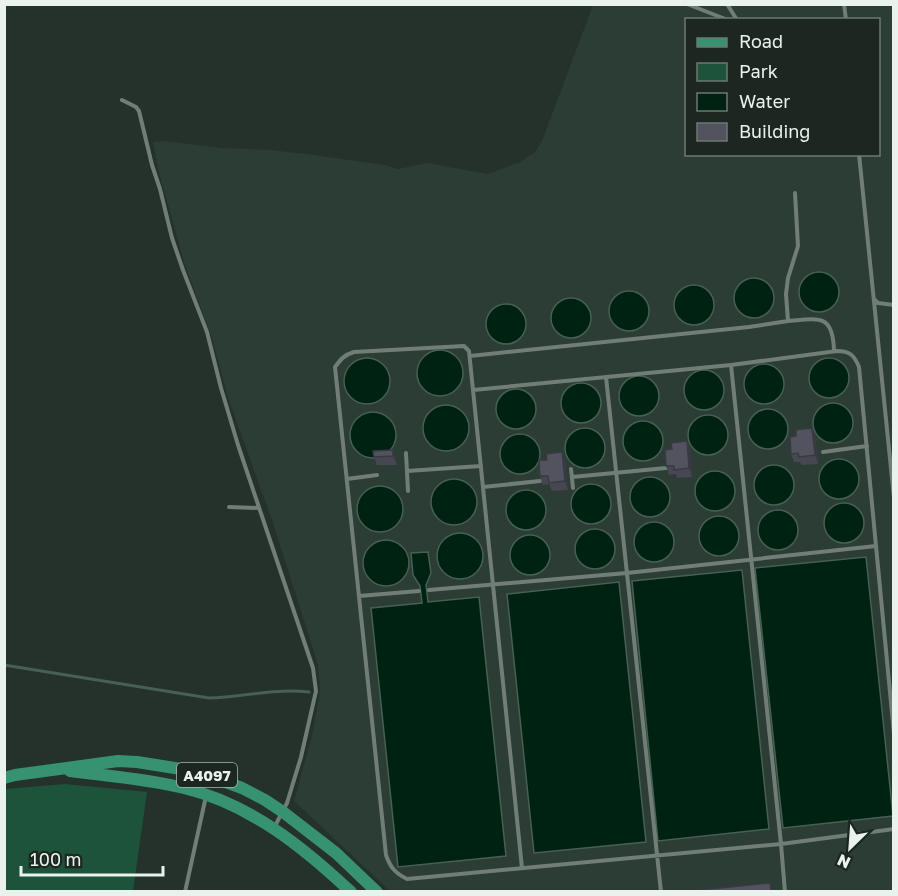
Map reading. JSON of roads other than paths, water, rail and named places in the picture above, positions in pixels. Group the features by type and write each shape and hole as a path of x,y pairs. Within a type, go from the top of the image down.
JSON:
{"main road":[{"name":"A4097","path":"4,778 118,761 181,769 212,777 242,788 283,812 336,853 377,891"},
{"name":"A4097","path":"57,770 135,779 186,789 234,806 274,828 351,891"}],"lane":[{"path":"687,4 723,18"},
{"path":"727,4 735,18"},
{"path":"122,100 139,111 172,238 207,332 221,388 315,677 316,691 301,758 283,812 274,828"},
{"path":"859,156 894,498"},
{"path":"788,321 786,294 788,278 798,246 795,193"},
{"path":"874,299 878,303 894,305"},
{"path":"470,356 749,327 812,318 825,322 830,327 833,333 834,351"},
{"path":"522,868 469,351 464,345 346,354 335,368 386,855 390,867 398,875 407,879 657,856 781,844 894,828"},
{"path":"473,390 848,351 855,357 859,367 894,734"},
{"path":"731,364 785,891"},
{"path":"606,377 661,891"},
{"path":"823,452 867,446"},
{"path":"406,453 408,490"},
{"path":"407,471 481,466"},
{"path":"572,477 666,468"},
{"path":"571,469 573,488"},
{"path":"347,479 377,475"},
{"path":"483,487 540,481"},
{"path":"230,507 259,508"},
{"path":"429,590 627,573 876,546"},
{"path":"359,596 419,591"},
{"path":"185,891 206,796"}],"water":[{"path":"819,272 833,278 839,292 833,306 819,312 805,306 799,292 805,278"},
{"path":"754,278 768,284 774,298 768,312 754,318 740,312 734,298 740,284"},
{"path":"694,285 708,291 714,305 708,319 694,325 680,319 674,305 680,291"},
{"path":"629,291 643,297 649,311 643,325 629,331 615,325 609,311 615,297"},
{"path":"571,298 585,304 591,318 585,332 571,338 557,332 551,318 557,304"},
{"path":"506,304 520,310 526,324 520,338 506,344 492,338 486,324 492,310"},
{"path":"440,350 456,357 463,373 456,389 440,396 424,389 417,373 424,357"},
{"path":"367,358 383,365 390,381 383,397 367,404 351,397 344,381 351,365"},
{"path":"829,358 843,364 849,378 843,392 829,398 815,392 809,378 815,364"},
{"path":"764,364 778,370 784,384 778,398 764,404 750,398 744,384 750,370"},
{"path":"704,370 718,376 724,390 718,404 704,410 690,404 684,390 690,376"},
{"path":"639,376 653,382 659,396 653,410 639,416 625,410 619,396 625,382"},
{"path":"581,383 595,389 601,403 595,417 581,423 567,417 561,403 567,389"},
{"path":"516,389 530,395 536,409 530,423 516,429 502,423 496,409 502,395"},
{"path":"833,403 847,409 853,423 847,437 833,443 819,437 813,423 819,409"},
{"path":"446,405 462,412 469,428 462,444 446,451 430,444 423,428 430,412"},
{"path":"768,409 782,415 788,429 782,443 768,449 754,443 748,429 754,415"},
{"path":"373,412 389,419 396,435 389,451 373,458 357,451 350,435 357,419"},
{"path":"708,415 722,421 728,435 722,449 708,455 694,449 688,435 694,421"},
{"path":"643,421 657,427 663,441 657,455 643,461 629,455 623,441 629,427"},
{"path":"585,428 599,434 605,448 599,462 585,468 571,462 565,448 571,434"},
{"path":"520,434 534,440 540,454 534,468 520,474 506,468 500,454 506,440"},
{"path":"839,459 853,465 859,479 853,493 839,499 825,493 819,479 825,465"},
{"path":"774,465 788,471 794,485 788,499 774,505 760,499 754,485 760,471"},
{"path":"715,471 729,477 735,491 729,505 715,511 701,505 695,491 701,477"},
{"path":"650,477 664,483 670,497 664,511 650,517 636,511 630,497 636,483"},
{"path":"454,479 470,486 477,502 470,518 454,525 438,518 431,502 438,486"},
{"path":"591,484 605,490 611,504 605,518 591,524 577,518 571,504 577,490"},
{"path":"380,486 396,493 403,509 396,525 380,532 364,525 357,509 364,493"},
{"path":"526,490 540,496 546,510 540,524 526,530 512,524 506,510 512,496"},
{"path":"844,503 858,509 864,523 858,537 844,543 830,537 824,523 830,509"},
{"path":"778,510 792,516 798,530 792,544 778,550 764,544 758,530 764,516"},
{"path":"719,516 733,522 739,536 733,550 719,556 705,550 699,536 705,522"},
{"path":"654,522 668,528 674,542 668,556 654,562 640,556 634,542 640,528"},
{"path":"595,529 609,535 615,549 609,563 595,569 581,563 575,549 581,535"},
{"path":"460,533 476,540 483,556 476,572 460,579 444,572 437,556 444,540"},
{"path":"530,535 544,541 550,555 544,569 530,575 516,569 510,555 516,541"},
{"path":"386,540 402,547 409,563 402,579 386,586 370,579 363,563 370,547"},
{"path":"428,552 431,573 426,585 428,602 479,597 506,856 398,867 371,608 422,603 420,586 413,575 411,553"},
{"path":"866,557 893,816 783,828 755,568"},
{"path":"742,570 769,829 658,841 632,581"},
{"path":"619,582 646,842 534,853 507,594"}],"waterway":[{"path":"4,665 209,698 284,691 309,692"}]}
